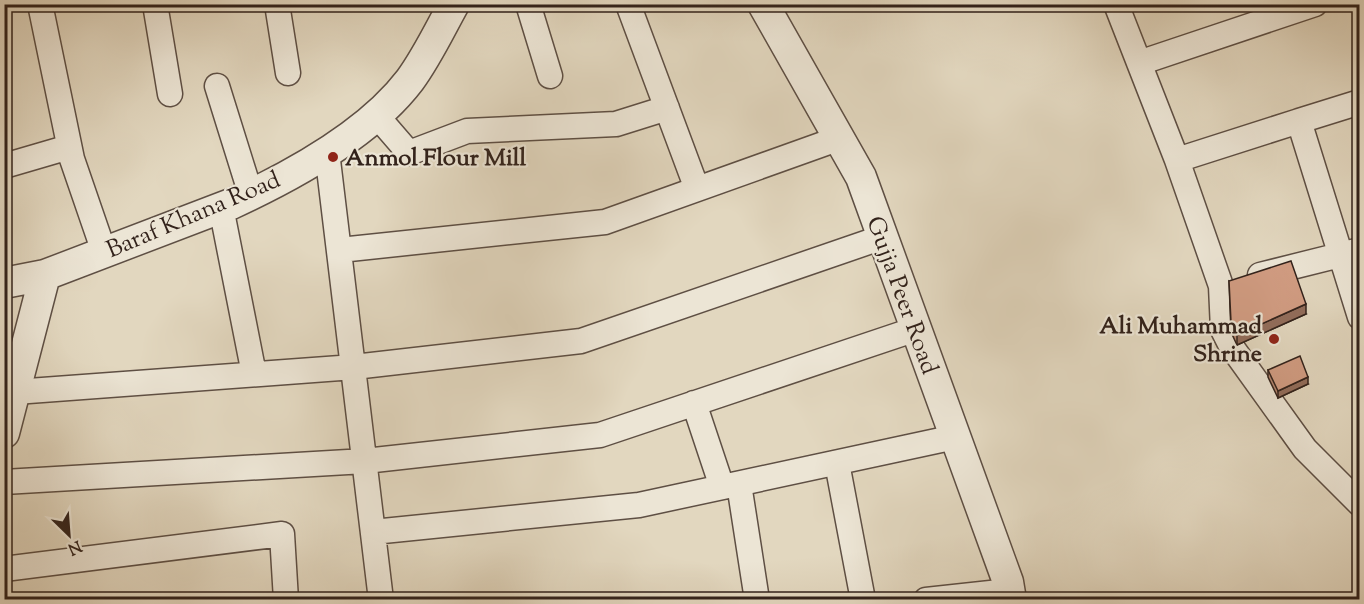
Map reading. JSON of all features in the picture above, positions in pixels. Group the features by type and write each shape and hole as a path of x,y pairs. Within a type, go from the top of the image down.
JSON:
{"street":[{"path":"40,4 72,159 104,252"},
{"path":"154,4 170,94"},
{"path":"277,4 288,73"},
{"name":"Baraf Khana Road","path":"4,283 45,275 251,195 327,152 377,116 411,79 454,4"},
{"path":"528,4 550,76"},
{"path":"628,4 697,189"},
{"name":"Gujja Peer Road","path":"763,4 861,177 1008,582 1010,596"},
{"path":"1116,4 1177,160 1221,286 1223,330 1231,346 1305,449 1359,504"},
{"path":"1139,63 1314,4"},
{"path":"217,86 251,195"},
{"path":"1177,160 1359,102"},
{"path":"377,116 409,153 466,131 616,124 667,108"},
{"path":"1299,121 1349,251 1359,317"},
{"path":"340,250 605,222 840,138"},
{"path":"4,166 69,147"},
{"path":"327,152 381,600"},
{"path":"221,207 254,375"},
{"path":"15,392 354,367 581,341 883,237"},
{"path":"1221,286 1349,251"},
{"path":"6,425 45,275"},
{"path":"4,482 364,461 600,435 916,329"},
{"path":"694,403 730,485 757,600"},
{"path":"373,532 639,505 955,437"},
{"path":"837,463 863,600"},
{"path":"4,569 282,534 286,600"},
{"path":"926,600 1010,596"}],"building":[{"path":"1291,261 1306,304 1237,335 1231,322 1229,281"},
{"path":"1300,356 1308,377 1278,391 1268,370"}],"place":[{"name":"Anmol Flour Mill","path":"333,157"},
{"name":"Ali Muhammad Shrine","path":"1274,339"}]}
